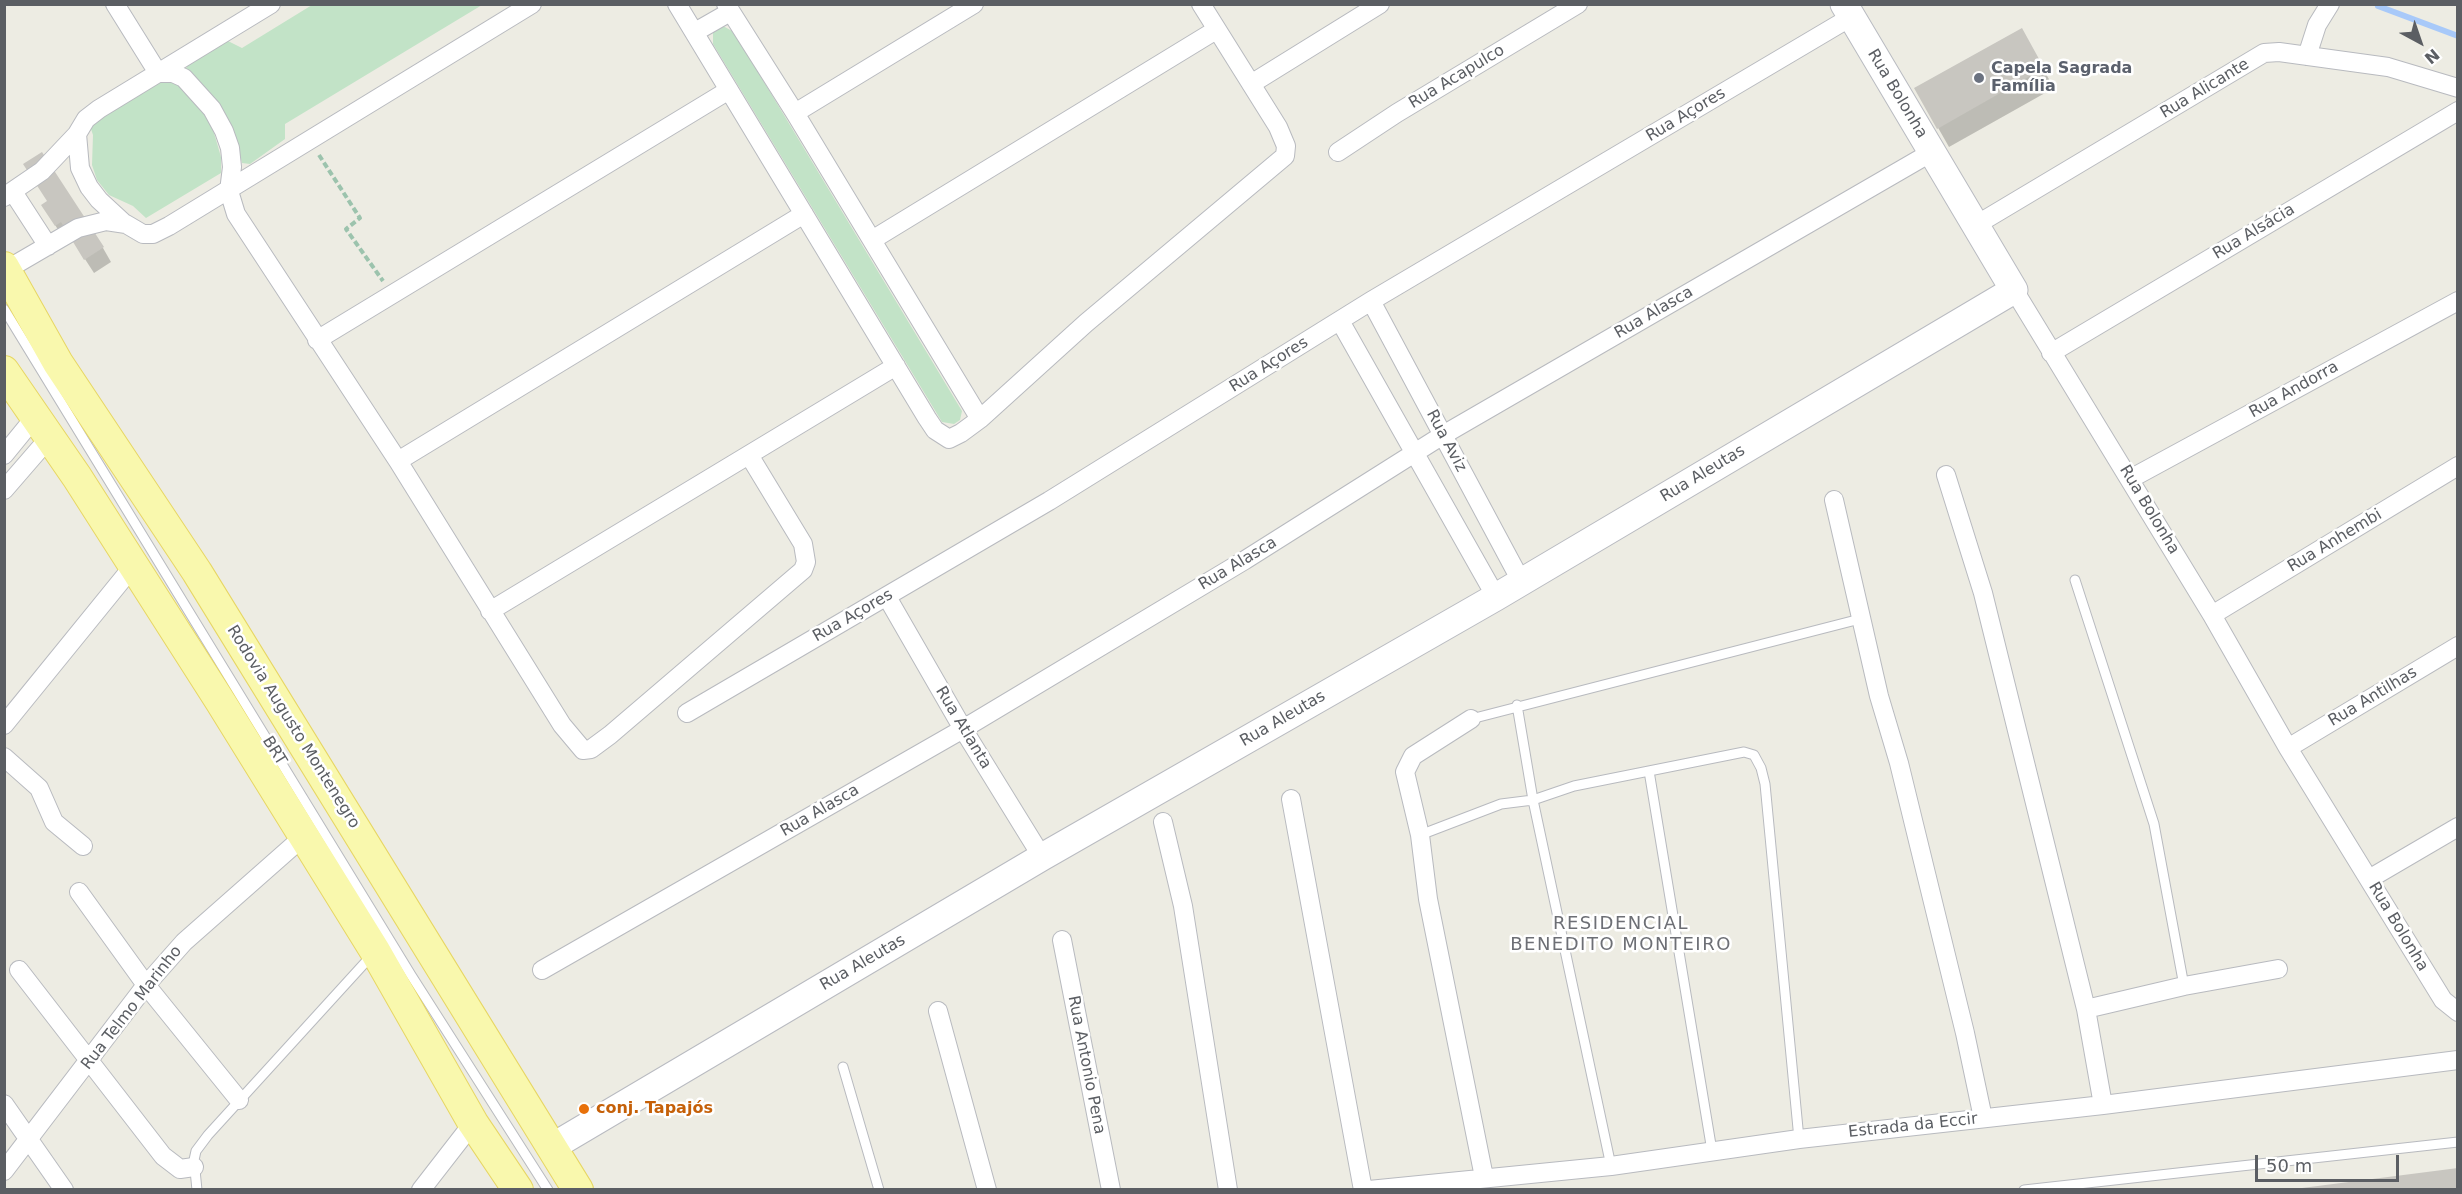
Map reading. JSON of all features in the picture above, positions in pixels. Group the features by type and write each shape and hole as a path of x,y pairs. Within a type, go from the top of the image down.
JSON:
{"main road":[{"name":"Rodovia Augusto Montenegro","path":"5,268 58,363 197,572 578,1190"},
{"path":"23,403 134,565 375,951 473,1123 518,1190"}],"street":[{"path":"115,4 158,73"},
{"path":"48,246 9,195 42,171 77,134 86,119 99,109 272,4"},
{"path":"77,134 80,168 89,187 99,200 126,224 143,234 153,234 229,191 532,4"},
{"path":"677,4 927,418 941,436 946,438 955,437 980,419 1086,324 1284,156 1286,146 1281,134 1201,4"},
{"path":"795,113 974,4"},
{"path":"1251,84 1380,4"},
{"name":"Rua Acapulco","path":"1338,152 1397,113 1578,4"},
{"path":"2307,56 2317,24 2330,4"},
{"path":"695,32 728,8 795,113 980,419"},
{"name":"Rua Bolonha","path":"1848,11 2051,352 2212,615 2288,748 2369,879 2450,996 2457,1012"},
{"name":"Rua Açores","path":"687,713 1049,501 1371,301 1848,11"},
{"path":"872,240 1216,30"},
{"name":"Rua Alicante","path":"1976,225 2264,54 2279,52 2388,67 2457,88"},
{"path":"158,73 173,73 184,78 212,110 224,131 230,148 232,167 229,191 236,214 398,461 562,725 583,750 591,749 803,570 806,562 803,544 749,455"},
{"path":"317,340 729,90"},
{"name":"Rua Alsácia","path":"2051,352 2457,111"},
{"name":"Rua Alasca","path":"542,970 963,729 1235,567 1443,435 1932,152"},
{"path":"398,461 804,214"},
{"path":"5,268 84,227 106,220 126,224"},
{"name":"Rua Aleutas","path":"552,1147 1042,857 1496,597 2014,290"},
{"name":"Rua Aviz","path":"1371,301 1521,581"},
{"name":"Rua Andorra","path":"2130,480 2457,301"},
{"name":"Rua Aviz","path":"1340,321 1496,597"},
{"path":"490,610 896,366"},
{"path":"4,455 23,403"},
{"path":"4,490 23,403"},
{"name":"Rua Anhembi","path":"2212,615 2457,466"},
{"path":"1946,475 1983,593 2086,1009 2103,1105"},
{"path":"1834,500 1860,619 1965,1033 1983,1119"},
{"path":"6,721 134,565"},
{"name":"Rua Atlanta","path":"887,597 963,729 1042,857"},
{"name":"Rua Antilhas","path":"2288,748 2457,646"},
{"path":"1471,718 1413,756 1405,772 1420,835 1428,899 1484,1177"},
{"path":"4,757 39,788 54,822 83,846"},
{"path":"1291,799 1363,1190"},
{"path":"1163,822 1183,906 1228,1190"},
{"path":"2369,879 2457,827"},
{"name":"Rua Telmo Marinho","path":"4,1171 146,985 184,942 303,837"},
{"path":"79,892 146,985 239,1100"},
{"name":"Rua Antonio Pena","path":"1062,940 1111,1190"},
{"path":"2086,1009 2184,986 2278,969"},
{"path":"19,970 163,1156 180,1169 194,1167"},
{"path":"938,1011 987,1190"},
{"name":"Estrada da Eccir","path":"1369,1190 1611,1166 1799,1139 2103,1105 2457,1060"},
{"path":"4,1104 64,1190"},
{"path":"421,1190 473,1123"}],"lane":[{"name":"BRT","path":"4,309 411,975 548,1190"},
{"path":"2075,580 2154,824 2184,986"},
{"path":"1471,718 1860,619"},
{"path":"1517,705 1533,800 1611,1166"},
{"path":"1420,835 1502,804 1533,800 1574,786 1744,752 1754,755 1761,768 1765,784 1799,1139"},
{"path":"1649,771 1712,1152"},
{"path":"196,1190 194,1167 196,1151 239,1100 375,951"},
{"path":"843,1067 879,1190"},
{"path":"2024,1190 2457,1142"}],"path":[{"path":"310,141 360,218 346,229 392,294"}],"green space":[{"path":"312,5 482,5 285,124 285,139 250,164 242,163 237,143 219,105 186,69 187,65 228,41 242,48"},
{"path":"723,26 734,32 962,411 960,420 954,424 942,422 713,44 713,32"},
{"path":"163,75 196,100 212,126 221,157 221,173 146,218 133,206 109,195 97,180 92,165 93,135 88,120"}],"building":[{"name":"Capela Sagrada Família","path":"2022,28 2044,68 1937,129 1914,88"},
{"path":"42,152 104,247 84,260 61,222 55,226 41,205 47,201 23,164"},
{"path":"2458,1168 2458,1190 2302,1190 2302,1188"}],"waterway":[{"path":"2378,6 2458,36"}],"place":[{"name":"Capela Sagrada Família","path":"1979,78"},
{"name":"conj. Tapajós","path":"584,1109"}],"district":[{"name":"RESIDENCIAL BENEDITO MONTEIRO","path":"1621,934"}]}
